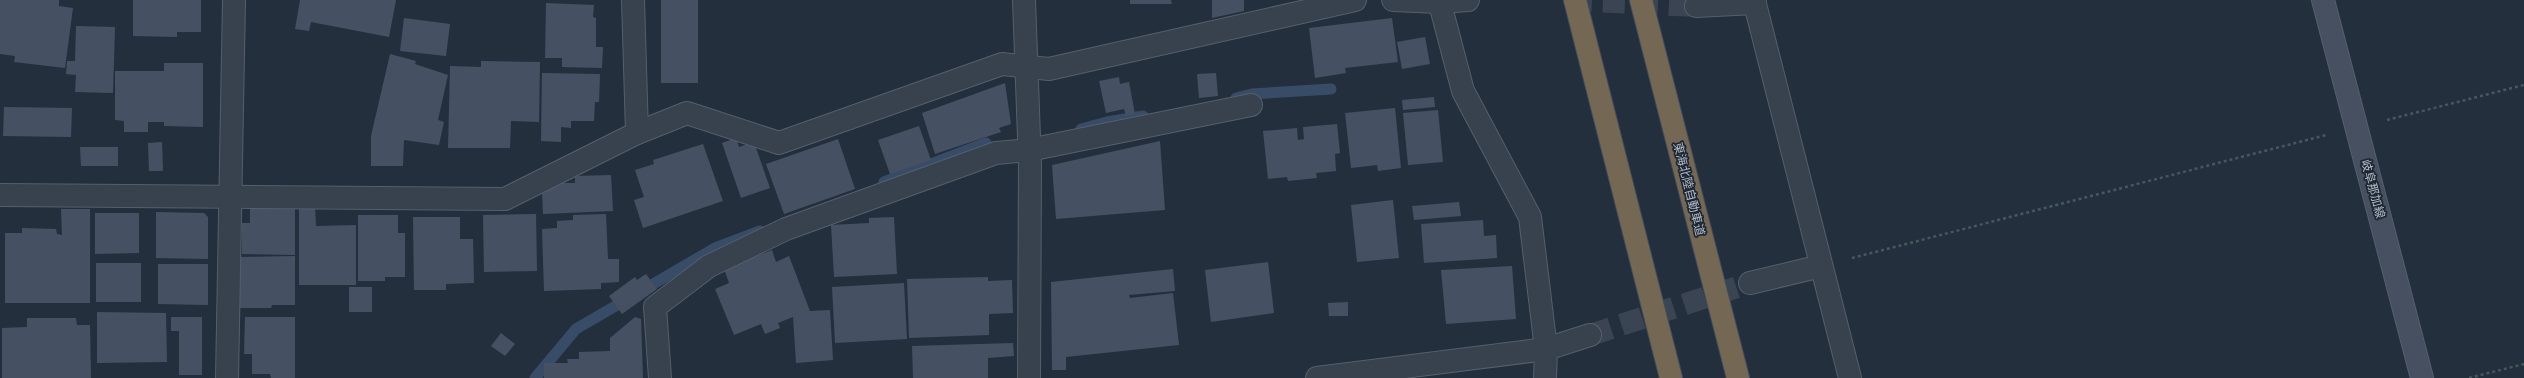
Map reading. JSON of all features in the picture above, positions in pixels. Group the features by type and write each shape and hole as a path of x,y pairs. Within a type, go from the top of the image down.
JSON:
{"highway":[{"path":"1575,0 1671,378"},
{"name":"東海北陸自動車道","path":"1641,0 1738,378"}],"main road":[{"name":"岐阜那加線","path":"2323,0 2422,378"}],"street":[{"path":"227,378 232,196 234,0"},
{"path":"633,0 637,133"},
{"path":"1024,0 1029,150 1029,378"},
{"path":"0,195 505,199 637,133 687,113 779,143 1002,64 1027,68 1049,69 1355,0"},
{"path":"1392,0 1468,0"},
{"path":"1439,1 1463,91 1530,217 1546,349 1545,378"},
{"path":"1696,6 1755,2 1850,378"},
{"path":"660,378 655,307 709,266 786,229 996,153 1029,150 1251,105"},
{"path":"1750,283 1821,266"},
{"path":"1317,378 1546,349 1590,335"}],"path":[{"path":"1821,266 2524,85"},
{"path":"2469,378 2524,364"}],"building":[{"path":"0,0 59,0 59,6 73,8 65,68 14,62 15,56 0,54"},
{"path":"133,0 201,0 201,32 177,32 177,37 133,36"},
{"path":"300,0 396,0 389,37 311,22 309,31 295,29"},
{"path":"661,0 698,0 698,83 661,83"},
{"path":"1130,0 1171,0 1172,4 1130,4"},
{"path":"1212,0 1244,0 1244,11 1212,18"},
{"path":"546,3 594,5 593,17 596,18 596,47 603,47 602,68 562,67 562,58 545,58"},
{"path":"404,18 450,24 446,56 400,51"},
{"path":"1392,18 1398,62 1345,68 1346,73 1315,78 1309,28"},
{"path":"76,26 115,27 113,93 75,92 76,75 66,74 67,61 75,61"},
{"path":"1425,37 1430,64 1402,69 1397,42"},
{"path":"390,54 416,61 415,64 448,75 438,120 444,122 439,145 404,140 403,166 371,166 371,136"},
{"path":"481,61 540,62 539,122 511,121 510,148 448,148 450,66 481,67"},
{"path":"164,63 203,63 203,127 164,126 164,122 148,122 148,132 124,132 124,121 115,120 115,71 164,71"},
{"path":"542,73 600,74 599,102 595,102 594,121 571,121 571,128 561,127 561,142 541,141"},
{"path":"1216,73 1218,96 1199,98 1197,74"},
{"path":"1119,77 1120,84 1129,82 1135,114 1126,116 1124,109 1106,113 1099,81"},
{"path":"1005,83 1011,124 999,128 1001,132 935,154 922,113"},
{"path":"1434,97 1435,107 1403,110 1402,100"},
{"path":"4,107 72,108 71,137 3,136"},
{"path":"1395,108 1401,168 1378,171 1377,165 1351,168 1345,113"},
{"path":"1438,110 1443,162 1408,165 1403,113"},
{"path":"1337,124 1340,153 1335,154 1336,171 1316,173 1317,178 1288,181 1287,177 1268,179 1263,131 1297,128 1298,140 1304,139 1303,127"},
{"path":"919,126 931,160 890,174 878,140"},
{"path":"736,138 739,147 754,142 770,188 741,198 722,143"},
{"path":"838,139 855,189 784,214 766,164"},
{"path":"1160,141 1165,210 1056,219 1052,165"},
{"path":"162,142 163,171 149,171 148,143"},
{"path":"703,144 723,201 643,228 634,200 644,197 635,170 654,164 653,160"},
{"path":"80,147 118,147 118,166 81,166"},
{"path":"611,175 613,211 543,214 542,192 561,183 575,183 575,176"},
{"path":"1393,200 1399,258 1357,262 1351,205"},
{"path":"1459,202 1461,216 1414,220 1412,206"},
{"path":"250,206 295,206 295,255 242,254 242,223 250,223"},
{"path":"299,206 315,206 316,226 356,225 356,285 299,285"},
{"path":"61,209 90,209 90,303 5,303 5,233 22,233 22,228 56,229 57,234 62,235"},
{"path":"156,212 204,213 208,217 208,259 156,258"},
{"path":"95,213 139,213 139,253 95,254"},
{"path":"536,214 537,271 484,272 483,215"},
{"path":"606,214 608,259 619,259 619,282 601,283 601,289 544,291 542,229 557,228 557,221 573,220 573,215"},
{"path":"358,215 398,215 398,233 405,233 405,277 385,277 385,281 358,281"},
{"path":"413,217 460,217 460,239 473,239 474,283 446,284 446,290 414,290"},
{"path":"894,217 897,274 834,277 831,225 869,223 869,218"},
{"path":"1483,220 1484,236 1496,235 1497,258 1424,263 1421,224"},
{"path":"772,250 776,262 789,256 810,311 830,310 833,360 796,363 793,317 778,323 780,328 765,334 761,324 734,335 715,289 729,283 724,269"},
{"path":"295,256 295,305 272,305 271,308 236,308 236,257"},
{"path":"1268,262 1274,313 1211,322 1205,270"},
{"path":"96,263 141,263 141,302 96,302"},
{"path":"158,264 208,264 208,305 158,304"},
{"path":"1512,266 1516,319 1446,324 1441,270"},
{"path":"1173,269 1175,291 1129,295 1130,298 1173,293 1179,345 1066,357 1066,370 1052,370 1051,282"},
{"path":"646,274 657,289 622,314 609,296 635,277 637,280"},
{"path":"988,277 988,281 1012,280 1013,313 989,314 989,335 909,338 907,279"},
{"path":"904,283 907,339 835,343 832,287"},
{"path":"349,287 372,287 372,312 349,312"},
{"path":"1348,302 1348,316 1329,316 1328,303"},
{"path":"97,312 166,313 167,362 97,363"},
{"path":"171,317 202,317 202,375 179,375 179,331 171,331"},
{"path":"245,317 295,317 295,378 271,378 270,374 252,374 252,354 244,354"},
{"path":"635,317 641,319 643,378 544,378 544,363 568,363 567,359 579,359 579,352 610,351 610,338"},
{"path":"27,318 76,318 77,325 90,325 91,378 2,378 2,328 27,327"},
{"path":"501,333 515,344 505,356 491,346"},
{"path":"1013,343 1014,356 988,358 988,378 913,378 912,346"}],"waterway":[{"path":"1236,98 1252,94 1331,89"},
{"path":"1081,129 1107,122 1143,116"},
{"path":"884,182 986,143"},
{"path":"535,378 576,329 715,248 760,231"}],"tunnel":[{"path":"1570,0 1696,6"},
{"path":"1590,335 1750,283"}]}
